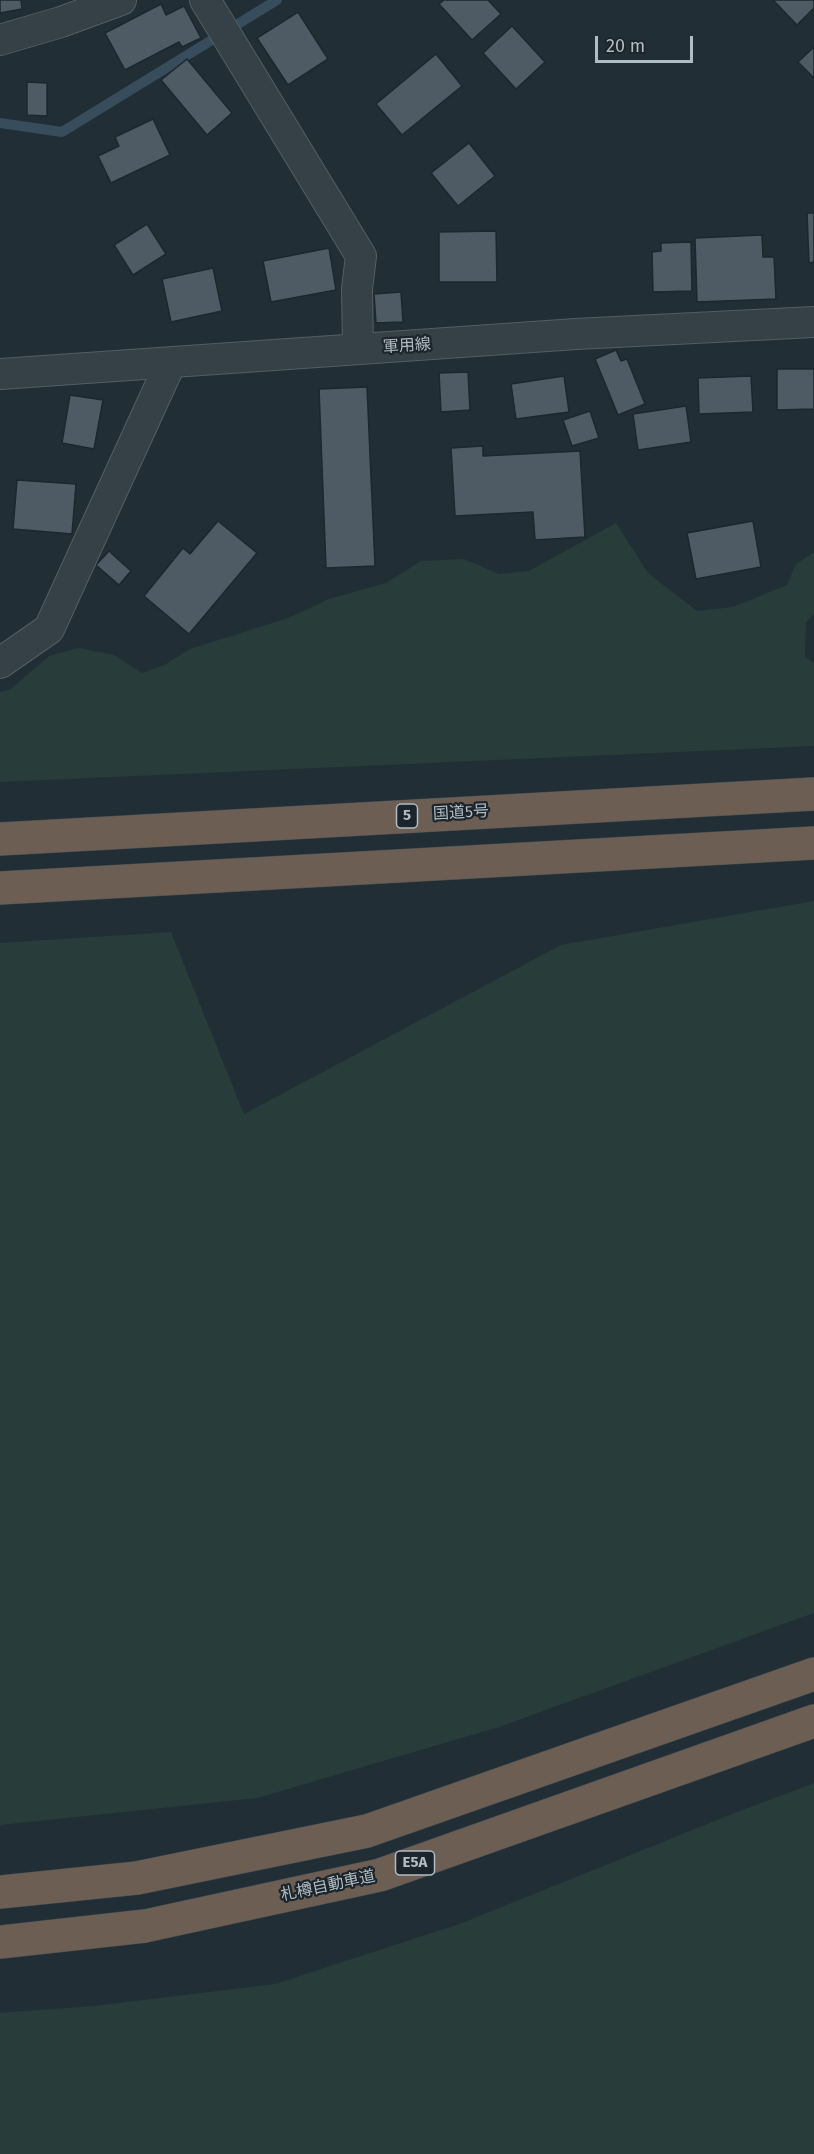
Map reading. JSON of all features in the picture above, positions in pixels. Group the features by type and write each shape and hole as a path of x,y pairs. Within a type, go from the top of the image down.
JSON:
{"highway":[{"name":"国道5号","path":"0,839 814,794"},
{"path":"0,888 814,843"},
{"path":"0,1892 137,1878 367,1831 814,1674"},
{"name":"札樽自動車道","path":"0,1942 145,1926 380,1875 814,1721"}],"street":[{"path":"0,40 57,11 121,0"},
{"path":"205,0 361,256 357,289 358,349"},
{"name":"軍用線","path":"0,374 576,334 814,322"},
{"path":"0,663 49,629 171,362"}],"green space":[{"path":"616,523 648,573 697,611 733,607 787,585 796,564 814,552 814,614 806,622 805,657 814,663 814,746 0,782 0,692 11,689 49,656 78,648 114,655 142,673 166,664 190,649 288,618 329,599 386,583 421,561 464,559 499,574 529,571"},
{"path":"814,901 814,1613 499,1727 257,1798 0,1825 0,943 171,932 244,1114 561,945"},
{"path":"814,1783 814,2154 0,2154 0,2013 94,2006 275,1984 462,1923"}],"building":[{"path":"0,0 21,0 22,9 0,13"},
{"path":"444,0 488,0 501,14 472,40 439,4"},
{"path":"773,0 814,0 814,8 797,25"},
{"path":"161,4 166,15 184,6 201,38 182,47 179,42 125,70 105,33"},
{"path":"298,12 328,59 288,85 257,38"},
{"path":"512,26 545,62 516,89 483,53"},
{"path":"814,47 814,76 813,77 798,62"},
{"path":"436,54 462,86 402,135 376,104"},
{"path":"187,59 232,113 207,135 161,80"},
{"path":"27,82 47,83 47,116 27,115"},
{"path":"153,119 170,155 111,183 98,156 119,146 115,137"},
{"path":"469,143 495,176 458,206 431,173"},
{"path":"807,213 814,213 814,262 809,263"},
{"path":"147,224 166,254 133,275 114,245"},
{"path":"496,231 497,282 439,282 439,232"},
{"path":"762,235 763,257 774,257 776,299 697,302 695,238"},
{"path":"691,242 692,291 653,292 652,252 661,251 661,243"},
{"path":"329,248 336,290 271,302 263,261"},
{"path":"213,268 222,311 171,322 162,279"},
{"path":"401,292 403,322 376,323 374,294"},
{"path":"616,350 621,361 627,359 645,404 618,415 595,359"},
{"path":"777,369 814,369 814,409 777,410"},
{"path":"468,372 470,410 441,412 439,373"},
{"path":"564,376 569,412 516,419 511,384"},
{"path":"751,376 753,412 699,414 698,378"},
{"path":"367,387 375,566 326,568 319,389"},
{"path":"70,395 103,400 94,449 62,443"},
{"path":"686,406 691,442 638,450 633,414"},
{"path":"590,411 599,438 572,446 563,420"},
{"path":"483,446 483,456 580,451 585,537 535,540 533,512 455,516 451,448"},
{"path":"17,480 76,484 72,534 13,529"},
{"path":"218,521 257,553 189,634 144,596 183,548 190,554"},
{"path":"753,521 761,567 696,579 687,533"},
{"path":"109,551 131,571 119,585 96,565"}],"waterway":[{"path":"0,123 62,132 277,0"}]}
